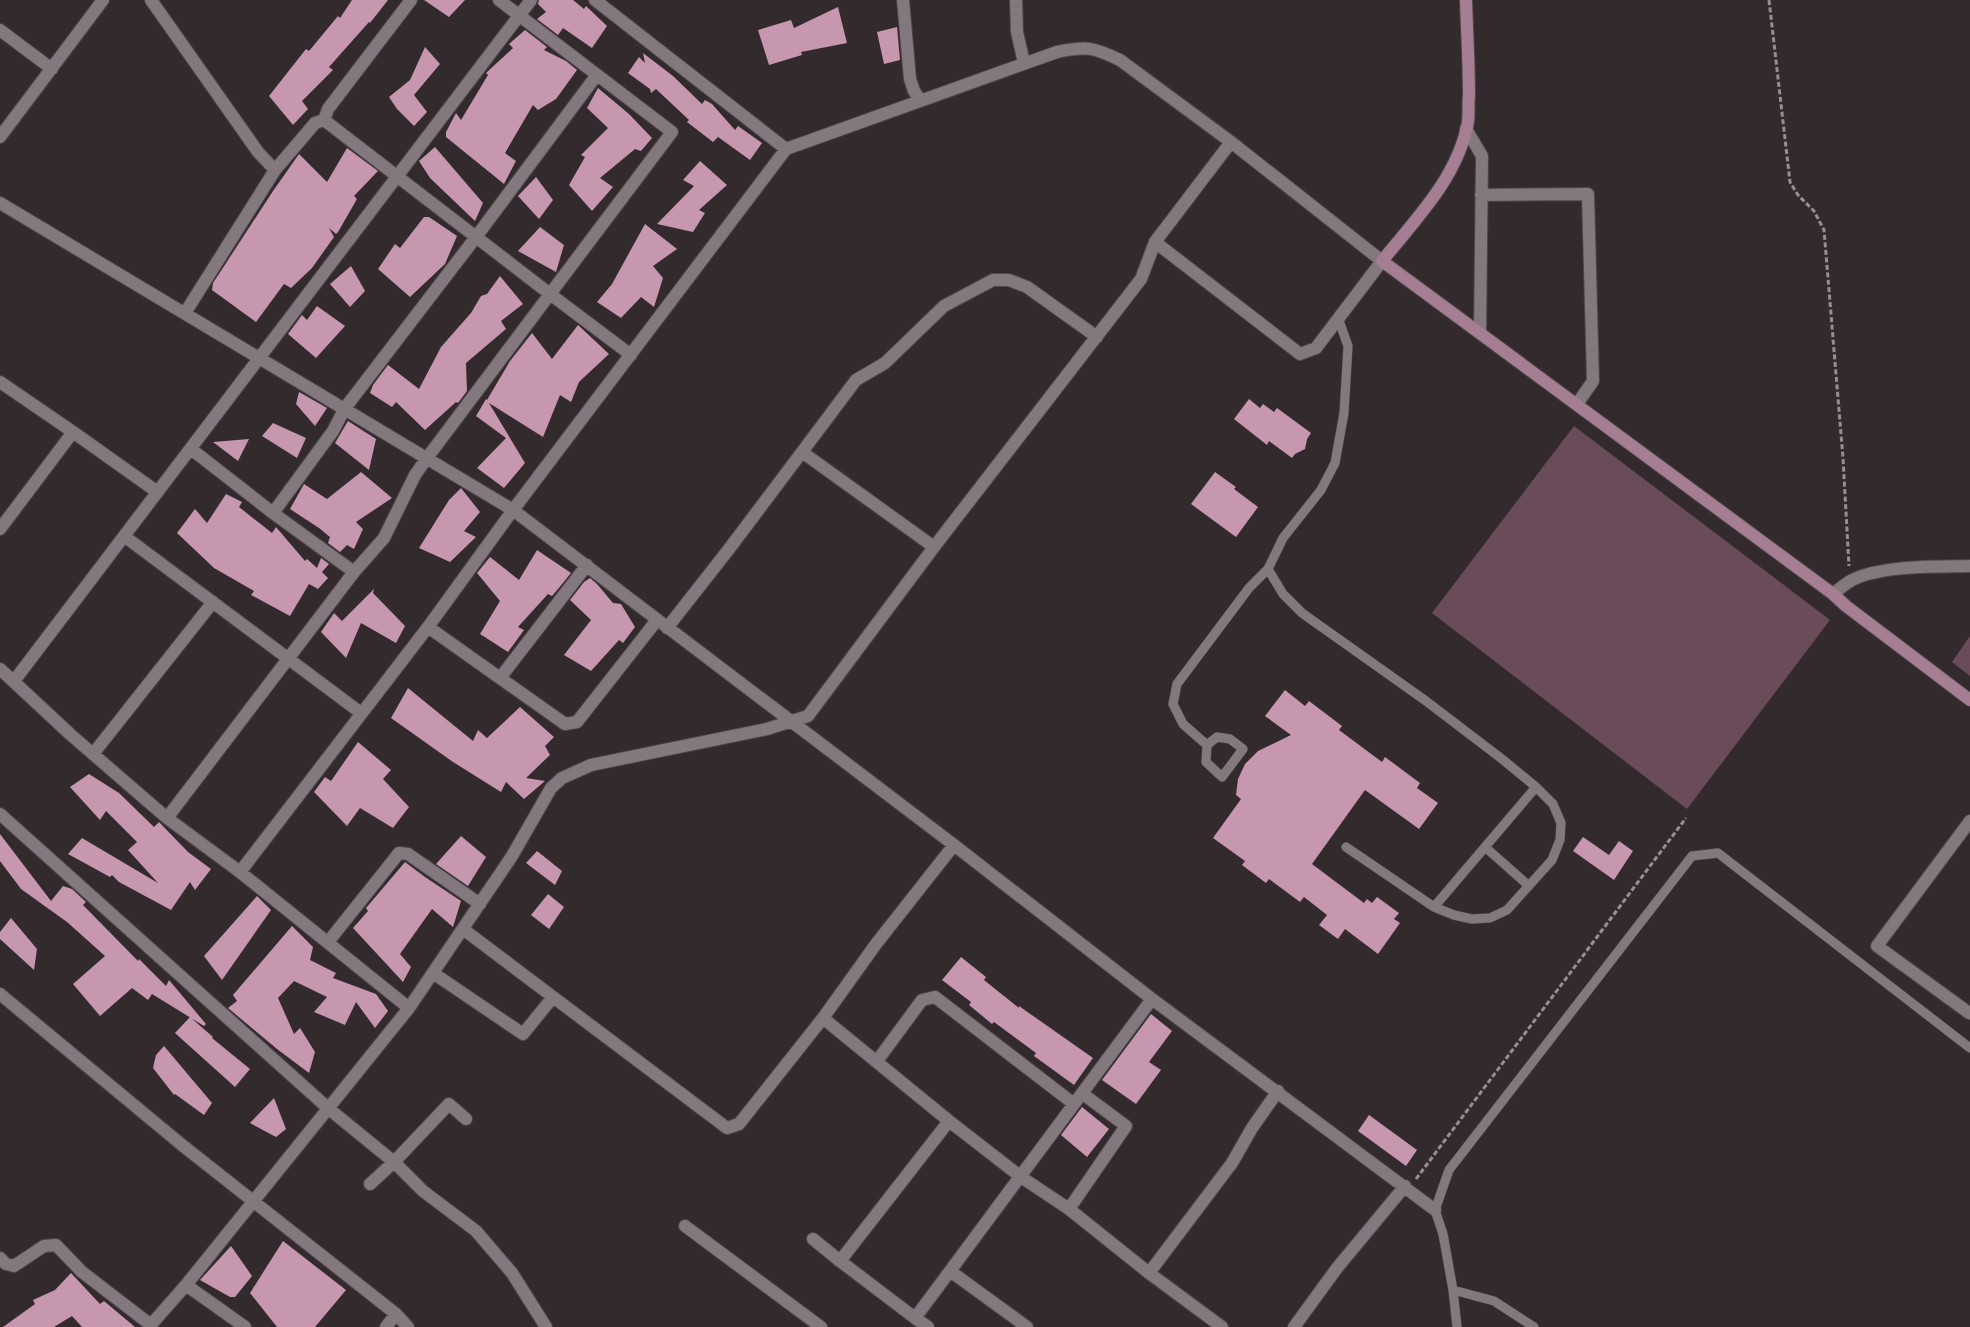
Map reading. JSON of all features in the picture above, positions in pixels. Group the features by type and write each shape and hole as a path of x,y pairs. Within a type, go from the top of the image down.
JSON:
{"street":[{"path":"0,137 103,0"},
{"path":"151,0 258,152 274,170"},
{"path":"324,120 328,109 412,0"},
{"path":"167,818 354,572 384,538 415,475 427,458 672,132 596,76 499,0"},
{"path":"14,681 156,491 261,358 531,0"},
{"path":"595,0 786,149"},
{"path":"903,0 910,79 914,91 920,100"},
{"path":"1016,0 1017,32 1024,63"},
{"path":"1155,242 1300,354 1316,348 1430,201 1448,175 1460,150 1468,121 1469,79 1466,0"},
{"path":"0,30 52,69"},
{"path":"240,872 428,627 513,510 786,149 1024,63 1057,52 1081,47 1102,51 1120,60 1231,142 1382,261 1833,594 1846,606 1970,700"},
{"path":"273,513 333,431 345,408 596,76"},
{"path":"185,313 274,170 315,123 324,120"},
{"path":"324,120 631,354"},
{"path":"1466,129 1482,156 1480,333"},
{"path":"0,1258 6,1264 14,1266 44,1246 56,1245 82,1272 150,1326 186,1285 409,1008 512,856 551,788 562,778 591,765 767,729 808,716 934,547 1141,279 1155,242 1231,142"},
{"path":"1481,196 1588,194 1593,381 1577,404"},
{"path":"0,203 513,510 954,845 1152,999 1278,1091 1435,1210"},
{"path":"668,628 730,549 856,380 885,363 944,306 993,280 1009,280 1027,287 1098,337"},
{"path":"0,382 156,491"},
{"path":"0,529 73,432"},
{"path":"190,449 354,572"},
{"path":"802,452 934,547"},
{"path":"124,536 361,713"},
{"path":"500,678 587,565"},
{"path":"1833,594 1850,581 1866,575 1913,568 1970,566"},
{"path":"93,754 213,602"},
{"path":"428,627 565,724 577,722 657,620"},
{"path":"0,669 93,754 167,818 240,872 409,1008"},
{"path":"0,814 329,1109 394,1162 423,1191 476,1231 512,1273 546,1327"},
{"path":"1970,821 1877,946 1970,1012"},
{"path":"463,929 727,1128 739,1124 823,1018 876,944 954,845"},
{"path":"328,942 399,853 408,854 480,904"},
{"path":"433,973 523,1034 553,997"},
{"path":"877,1061 922,1000 935,997 1074,1104"},
{"path":"1,998 253,1202 396,1314 408,1327"},
{"path":"915,1318 1152,999"},
{"path":"823,1018 1021,1177 1069,1209 1149,1273 1222,1327"},
{"path":"1149,1273 1232,1163 1252,1128 1278,1091"},
{"path":"1069,1209 1126,1126 1083,1094"},
{"path":"370,1184 394,1162 449,1104 466,1119"},
{"path":"840,1261 949,1121"},
{"path":"1294,1327 1338,1268 1405,1186"},
{"path":"685,1226 820,1327"},
{"path":"813,1240 928,1327"},
{"path":"950,1271 1027,1327"},
{"path":"186,1285 245,1327"},
{"path":"386,1327 396,1314"}],"lane":[{"path":"1207,745 1183,724 1174,704 1177,684 1249,588 1268,570 1283,538 1321,490 1335,463 1344,413 1348,346 1338,318"},
{"path":"1268,570 1283,594 1302,613 1426,701 1502,758 1536,787 1553,804 1561,823 1560,840 1552,860 1507,910 1490,918 1472,919 1454,915 1434,907 1346,847"},
{"path":"1217,737 1230,738 1243,749 1222,777 1206,762 1207,745 1217,737"},
{"path":"1434,907 1536,787"},
{"path":"1484,847 1529,886"},
{"path":"1457,1327 1454,1290 1443,1234 1435,1210 1449,1170 1692,856 1718,853 1970,1048"},
{"path":"1454,1290 1494,1301 1534,1327"}],"path":[{"path":"1769,0 1790,182 1798,195 1814,211 1824,230 1850,581"},
{"path":"1405,1186 1416,1180 1686,818"}],"shaded area":[{"path":"1574,426 1830,620 1687,809 1432,613"},
{"path":"1970,636 1970,676 1952,662"}],"building":[{"path":"352,0 388,0 370,23 329,67 333,70 302,101 308,109 293,125 269,96 306,49 309,51 338,16 340,18"},
{"path":"424,0 465,0 449,17"},
{"path":"539,0 573,0 584,9 586,6 607,26 592,48 563,28 558,35 537,19 546,12 538,4"},
{"path":"838,7 847,43 801,52 802,55 769,65 758,30 791,20 794,28"},
{"path":"897,27 900,60 884,64 877,32"},
{"path":"525,30 547,47 544,50 566,61 577,70 556,99 538,110 533,105 505,153 516,161 504,184 446,137 446,132 456,113 461,120 488,75 486,73 513,48 509,44"},
{"path":"425,47 440,64 414,95 427,112 414,126 397,109 389,97 410,80"},
{"path":"643,53 673,76 702,104 705,100 712,104 735,130 738,126 762,143 750,160 718,137 713,142 687,122 689,120 656,89 651,93 650,89 628,73 639,57 645,63"},
{"path":"598,88 629,114 652,138 641,151 635,149 600,178 613,187 592,211 569,185 585,157 581,155 608,128 587,108"},
{"path":"435,147 483,203 475,221 430,178 419,161"},
{"path":"347,148 378,171 354,196 357,199 338,232 336,234 329,228 334,237 312,268 291,288 284,284 256,322 212,290 213,283 299,154 327,182"},
{"path":"700,161 727,185 699,210 705,213 693,232 657,224 694,186 683,180"},
{"path":"536,177 553,200 539,219 518,196"},
{"path":"424,217 429,217 457,236 445,264 410,297 378,269 395,244 400,248"},
{"path":"645,224 677,249 653,266 663,278 654,307 641,297 621,318 597,302 612,284"},
{"path":"540,227 564,245 556,272 518,251"},
{"path":"351,266 365,291 350,307 330,284"},
{"path":"500,276 523,304 501,321 506,329 466,363 467,391 458,403 456,402 425,430 396,402 392,407 370,393 373,385 388,365 419,389 441,347 471,313 481,296 487,294"},
{"path":"317,306 345,326 316,358 288,334 302,315 307,320"},
{"path":"578,325 609,354 579,382 571,402 560,395 543,437 489,403 525,463 504,488 477,468 506,438 476,416 510,361 532,333 552,359"},
{"path":"299,392 327,408 315,426 296,404"},
{"path":"1249,399 1260,408 1263,404 1274,412 1277,408 1311,433 1307,439 1305,449 1295,454 1292,458 1269,441 1267,445 1234,419"},
{"path":"348,421 376,439 369,470 335,443"},
{"path":"273,423 306,438 297,458 262,436"},
{"path":"249,439 238,461 213,442"},
{"path":"361,472 392,498 356,522 363,529 354,549 347,545 340,552 328,543 330,537 290,509 304,484 327,499"},
{"path":"1215,472 1236,487 1234,489 1258,507 1236,537 1191,504"},
{"path":"461,488 480,512 464,531 476,537 450,562 419,548 449,500"},
{"path":"226,494 242,502 239,507 272,533 276,527 305,561 307,559 317,568 321,558 329,564 322,572 328,578 318,589 309,584 290,616 251,595 254,591 214,568 177,533 195,509 207,523"},
{"path":"537,550 571,573 552,596 548,594 518,627 524,630 508,652 480,634 500,601 477,573 490,557 519,580"},
{"path":"590,578 613,603 621,604 635,627 623,643 619,640 591,671 564,655 591,620 570,600 584,582"},
{"path":"374,589 373,593 405,626 396,643 361,623 346,658 321,632 334,613 342,621"},
{"path":"408,688 473,741 478,730 487,738 520,707 554,737 545,746 550,755 526,778 545,781 524,799 506,782 501,792 453,762 391,718"},
{"path":"1285,690 1305,706 1309,701 1342,726 1339,730 1382,762 1385,757 1420,783 1417,788 1438,803 1419,829 1365,790 1312,864 1364,903 1367,899 1372,903 1377,897 1399,913 1394,919 1400,923 1378,954 1345,929 1338,939 1319,925 1327,915 1304,897 1300,902 1269,879 1266,883 1242,865 1245,861 1213,838 1241,799 1236,795 1238,779 1245,764 1258,751 1291,735 1265,716"},
{"path":"358,742 391,770 383,779 409,807 393,828 360,808 347,826 314,792 325,777 331,781"},
{"path":"89,774 119,793 154,827 159,822 188,852 211,869 195,890 190,882 171,910 119,882 112,875 110,877 68,854 82,838 158,883 128,850 137,842 106,811 100,820 70,787"},
{"path":"0,834 51,901 63,886 72,889 86,902 83,905 138,961 139,959 166,986 169,980 206,1024 204,1026 152,994 148,1000 132,988 100,1016 73,984 105,956 67,922 21,889 0,861"},
{"path":"461,836 486,857 468,886 436,864"},
{"path":"1583,837 1609,855 1619,841 1633,851 1614,880 1573,851"},
{"path":"537,851 562,871 555,885 526,863"},
{"path":"405,862 461,901 453,927 432,909 400,954 411,967 403,982 353,928 368,911 366,908"},
{"path":"548,894 564,907 549,929 531,915"},
{"path":"257,896 271,910 222,980 204,956"},
{"path":"11,918 37,949 34,970 0,939 0,932"},
{"path":"292,926 313,947 310,960 336,973 333,978 376,994 388,1011 375,1028 356,1002 345,1025 314,1012 327,997 294,981 278,998 294,1034 300,1028 315,1052 309,1073 228,1008 237,1001 233,995"},
{"path":"961,957 986,977 984,980 1019,1008 1019,1006 1093,1058 1074,1085 1034,1056 1036,1053 994,1022 992,1024 969,1005 971,1002 942,980"},
{"path":"1151,1014 1172,1031 1149,1062 1161,1070 1136,1104 1102,1080"},
{"path":"190,1017 250,1069 235,1087 175,1033"},
{"path":"164,1046 212,1103 204,1115 174,1095 153,1068 156,1055"},
{"path":"274,1098 286,1129 276,1137 250,1123"},
{"path":"1082,1107 1109,1129 1087,1157 1061,1135"},
{"path":"1369,1115 1417,1150 1406,1166 1358,1131"},
{"path":"283,1241 346,1290 315,1327 277,1327 250,1293"},
{"path":"231,1246 252,1276 235,1297 230,1297 200,1280"},
{"path":"71,1273 100,1304 104,1301 135,1327 82,1327 72,1316 54,1327 3,1327 35,1304 33,1300 55,1290"}]}
